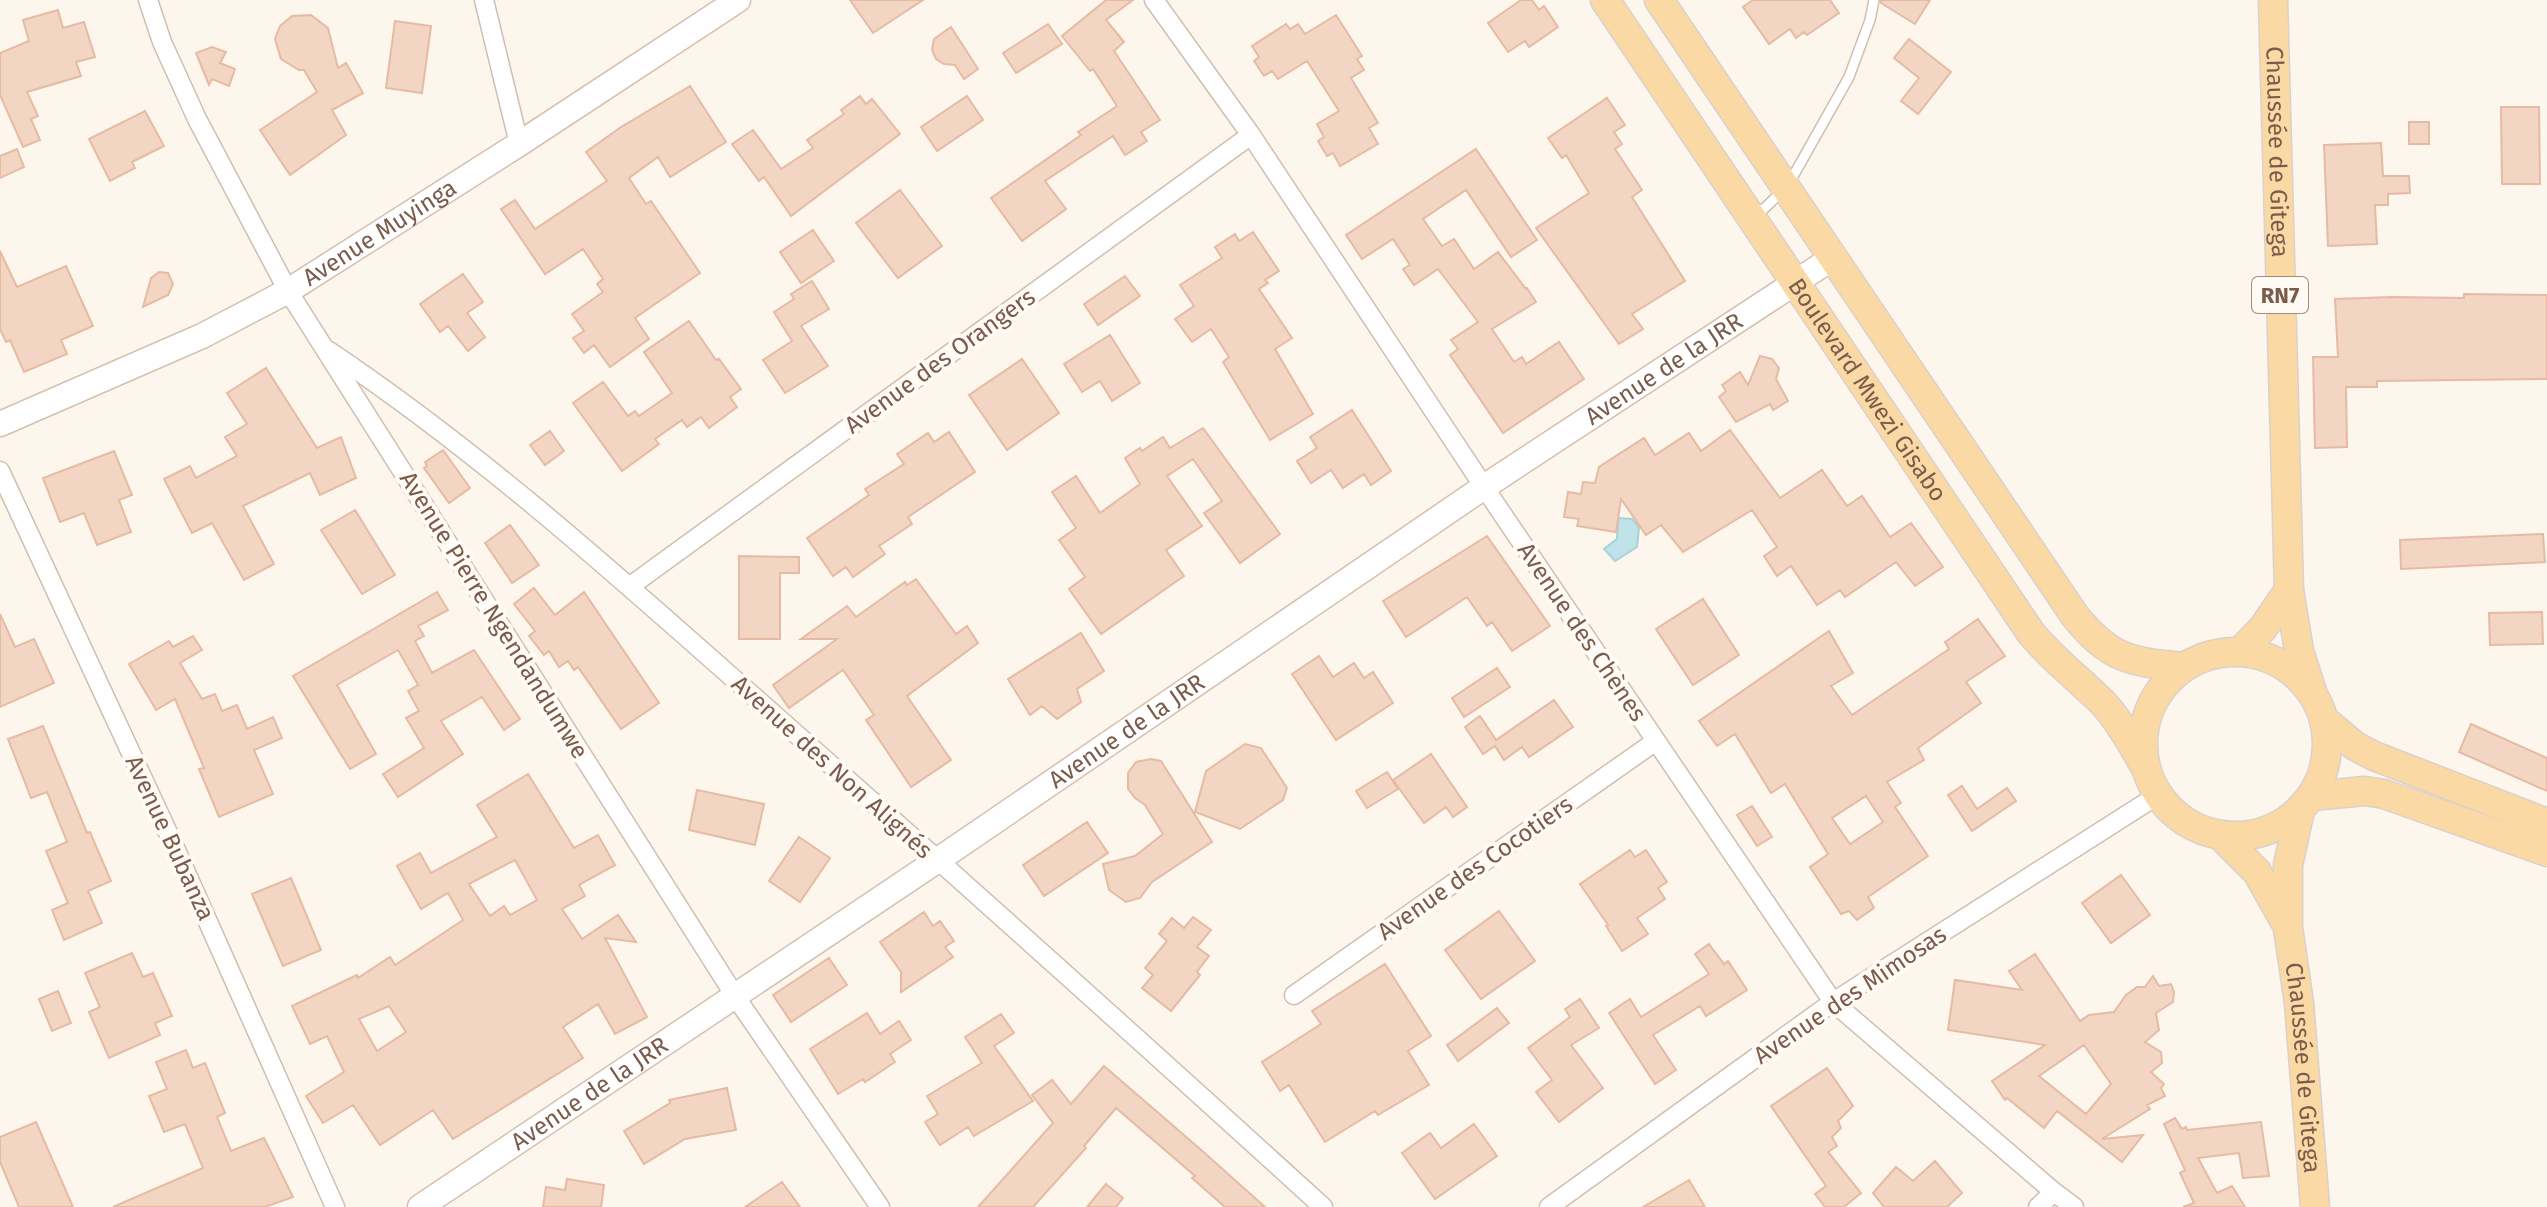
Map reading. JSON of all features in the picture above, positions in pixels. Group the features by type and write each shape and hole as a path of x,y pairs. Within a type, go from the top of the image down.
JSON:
{"main road":[{"name":"Boulevard Mwezi Gisabo","path":"1605,0 2031,633 2046,651 2103,703 2121,725 2146,768"},
{"name":"Boulevard Mwezi Gisabo","path":"1659,0 2075,616 2092,637 2113,653 2140,663 2184,667"},
{"name":"Chaussée de Gitega","path":"2273,0 2289,590 2299,651 2319,707"},
{"path":"2240,652 2263,628 2289,590"},
{"path":"2319,707 2327,759 2306,803 2276,827 2249,835 2220,835 2196,827 2175,814 2158,795 2146,768 2143,745 2145,722 2154,701 2167,682 2184,667 2211,655 2240,652 2262,656 2300,678 2319,707 2355,746 2547,823"},
{"path":"2306,803 2365,791 2384,794 2547,852"},
{"name":"Chaussée de Gitega","path":"2306,803 2288,865 2288,928 2299,1003 2315,1207"},
{"name":"Chaussée de Gitega","path":"2220,835 2257,872 2288,928"}],"street":[{"name":"Avenue Pierre Ngendandumwe","path":"148,0 162,42 197,119 288,291 735,996 880,1207"},
{"path":"484,0 519,144"},
{"name":"Avenue Muyinga","path":"0,424 202,336 288,291 738,0"},
{"name":"Avenue des Chènes","path":"1154,0 1251,135 1484,487 1833,1002 2074,1207"},
{"name":"Avenue des Orangers","path":"629,587 1251,135"},
{"name":"Avenue de la JRR","path":"420,1207 938,860 1484,487 1834,257"},
{"name":"Avenue des Non Alignés","path":"324,347 473,454 629,587 1323,1207"},
{"name":"Avenue Bubanza","path":"0,471 176,850 335,1207"},
{"name":"Avenue des Cocotiers","path":"1294,995 1656,741"},
{"name":"Avenue des Mimosas","path":"1549,1207 1833,1002 2158,795"},
{"path":"2038,1207 2054,1192"}],"lane":[{"path":"1753,218 1787,187 1849,77 1874,0"}],"water":[{"path":"1618,518 1632,519 1639,527 1637,547 1615,561 1604,549 1617,539"}],"building":[{"path":"850,0 923,0 873,33"},
{"path":"1106,0 1133,0 1106,20 1124,42 1114,51 1160,120 1141,132 1147,141 1125,155 1113,136 1045,181 1066,209 1022,241 991,198 1117,106 1093,69 1090,71 1062,36"},
{"path":"1521,0 1532,0 1539,10 1544,6 1558,27 1529,47 1525,41 1508,52 1488,23"},
{"path":"1753,0 1830,0 1839,13 1807,35 1804,32 1796,38 1790,29 1769,44 1743,7"},
{"path":"1881,0 1930,0 1915,24 1881,3"},
{"path":"58,10 63,28 84,22 95,57 76,62 81,76 27,92 38,116 31,119 40,140 23,147 0,95 0,53 29,41 23,20"},
{"path":"311,15 328,28 338,68 346,63 363,93 332,110 346,135 290,175 260,130 317,92 304,70 281,59 275,39 280,26 292,16"},
{"path":"1336,15 1362,56 1357,59 1364,70 1351,78 1378,123 1369,128 1378,144 1340,166 1333,153 1327,156 1318,141 1324,137 1317,124 1339,111 1307,61 1278,79 1272,71 1264,76 1254,61 1259,57 1252,46 1286,24 1290,29 1298,24 1305,34"},
{"path":"395,21 431,26 422,93 386,88"},
{"path":"1048,24 1062,44 1016,73 1003,53"},
{"path":"951,27 978,69 964,79 955,65 936,59 932,50 934,39"},
{"path":"1909,39 1951,72 1918,114 1901,101 1919,78 1894,58"},
{"path":"212,47 226,52 220,63 235,69 229,86 212,79 209,85 196,53"},
{"path":"690,86 726,142 670,177 658,157 629,178 646,204 651,201 700,273 635,318 649,339 610,367 594,345 584,353 573,338 584,331 572,314 603,292 597,284 603,279 583,249 545,274 501,209 515,200 535,229 607,181 586,152"},
{"path":"860,96 866,104 872,99 900,134 791,216 764,177 759,181 732,144 753,130 781,169 813,148 807,140 844,114 841,110"},
{"path":"967,96 983,120 937,151 921,127"},
{"path":"1607,98 1625,125 1614,132 1622,144 1615,149 1642,190 1632,197 1685,281 1632,314 1643,329 1619,344 1536,228 1589,193 1566,155 1562,158 1548,138"},
{"path":"2501,107 2539,107 2540,184 2502,184"},
{"path":"145,111 164,146 132,162 135,168 110,181 89,139"},
{"path":"2409,122 2429,122 2429,144 2409,144"},
{"path":"2381,143 2383,176 2409,176 2410,193 2388,194 2388,205 2375,205 2377,244 2328,246 2324,145"},
{"path":"17,149 24,167 0,178 0,156"},
{"path":"1476,149 1537,240 1511,257 1466,190 1423,219 1442,246 1454,239 1474,269 1498,252 1536,302 1492,329 1514,362 1522,357 1526,364 1559,342 1584,379 1503,433 1450,355 1458,349 1451,340 1478,322 1438,269 1414,285 1403,269 1410,265 1393,239 1362,259 1346,235"},
{"path":"900,190 942,246 898,278 856,223"},
{"path":"813,230 834,261 801,283 780,252"},
{"path":"1253,232 1279,271 1265,280 1268,283 1259,289 1292,338 1275,349 1313,414 1270,440 1223,362 1229,357 1211,329 1192,342 1175,319 1194,306 1180,285 1222,258 1215,247 1235,234 1239,241"},
{"path":"0,251 17,287 66,266 93,326 61,340 67,354 24,372 10,340 6,342 0,329"},
{"path":"159,272 168,273 173,284 168,295 143,307 151,278"},
{"path":"463,274 483,302 467,313 485,337 468,351 448,326 440,332 420,304"},
{"path":"1125,276 1140,296 1098,325 1084,304"},
{"path":"812,281 829,309 801,326 828,366 785,393 763,360 792,341 774,312 794,299 791,294"},
{"path":"2464,294 2547,295 2547,379 2377,381 2377,387 2346,387 2347,447 2315,448 2313,357 2338,357 2335,299 2464,298"},
{"path":"689,321 741,389 730,397 737,407 709,428 701,417 687,427 682,420 655,439 659,444 622,471 573,403 603,382 628,416 635,411 639,416 672,393 644,352"},
{"path":"1110,335 1140,383 1112,401 1100,381 1082,392 1064,364"},
{"path":"1760,356 1772,359 1779,368 1776,379 1788,401 1773,410 1770,404 1736,422 1719,397 1726,391 1722,385 1740,372 1748,385"},
{"path":"1022,359 1059,413 1007,450 969,395"},
{"path":"266,368 317,448 341,437 356,478 320,495 310,473 243,506 274,564 244,580 212,523 192,533 164,479 190,466 196,478 237,456 225,437 247,424 227,393"},
{"path":"1352,410 1391,471 1371,485 1364,474 1343,488 1331,470 1311,483 1297,461 1317,448 1310,437"},
{"path":"1203,428 1280,534 1240,563 1204,513 1222,501 1193,459 1167,476 1202,526 1166,550 1184,576 1101,634 1069,589 1085,577 1059,540 1076,528 1052,492 1076,476 1100,513 1140,484 1125,458 1163,437 1170,448"},
{"path":"1730,430 1780,498 1822,470 1847,506 1862,496 1890,537 1911,523 1943,567 1915,586 1896,562 1845,597 1840,590 1817,605 1791,566 1777,576 1764,556 1777,547 1752,510 1683,552 1661,525 1646,535 1621,499 1616,532 1577,526 1579,519 1564,517 1568,492 1581,494 1583,482 1595,483 1599,467 1644,438 1655,455 1689,433 1701,451"},
{"path":"550,431 564,451 545,465 530,445"},
{"path":"949,432 975,472 908,517 912,524 879,546 885,554 853,577 846,567 833,576 807,538 869,495 865,489 904,464 897,454 928,433 934,442"},
{"path":"443,450 470,488 449,503 424,468 427,466 425,462"},
{"path":"114,451 132,495 119,500 131,532 97,545 84,513 60,522 43,478"},
{"path":"355,510 395,575 362,594 321,530"},
{"path":"510,525 539,565 512,583 485,543"},
{"path":"2543,534 2545,562 2401,569 2400,540"},
{"path":"1487,536 1550,626 1512,651 1492,622 1487,626 1467,597 1406,637 1383,601"},
{"path":"739,556 799,557 799,573 780,573 780,639 739,639"},
{"path":"916,579 956,634 967,626 978,643 907,696 951,760 911,787 866,720 874,715 843,670 789,708 773,685 837,639 801,639 847,606 856,617 905,582 907,585"},
{"path":"534,588 555,615 584,592 659,703 621,729 578,667 574,670 568,661 559,667 549,651 544,655 529,636 535,631 514,604"},
{"path":"437,592 448,610 418,626 424,636 415,641 432,673 474,650 520,719 504,730 482,697 441,721 463,754 398,797 383,774 424,748 406,718 419,711 408,691 418,685 398,650 337,685 376,754 350,769 293,676"},
{"path":"1703,599 1739,655 1693,685 1656,629"},
{"path":"2542,612 2543,644 2490,645 2489,613"},
{"path":"0,614 15,647 34,639 54,683 0,707"},
{"path":"1978,619 2005,656 1966,682 1981,703 1918,748 1924,760 1887,782 1901,803 1895,807 1928,856 1868,897 1874,908 1857,920 1849,911 1841,914 1810,867 1828,854 1785,784 1771,793 1735,734 1717,746 1699,721 1829,631 1853,673 1831,686 1852,715 1949,649 1945,642","holes":["1866,796 1883,822 1850,844 1832,818"]},
{"path":"1081,633 1104,671 1077,689 1081,702 1057,719 1042,706 1030,715 1008,679"},
{"path":"193,636 202,650 180,663 202,699 215,694 222,711 237,705 247,729 273,717 282,738 254,750 273,794 219,817 199,769 204,768 175,699 156,710 129,664 169,641 173,647"},
{"path":"1319,656 1333,677 1354,663 1364,678 1373,672 1393,703 1336,740 1292,674"},
{"path":"1497,668 1510,687 1464,717 1452,698"},
{"path":"1554,700 1573,727 1529,757 1522,747 1504,760 1495,746 1483,754 1465,727 1480,716 1496,740"},
{"path":"2471,724 2547,758 2547,791 2459,752"},
{"path":"43,726 87,833 90,832 111,881 88,891 102,923 64,940 52,910 68,903 46,851 67,842 47,792 31,798 8,739"},
{"path":"1245,744 1261,748 1287,788 1283,800 1240,829 1195,812 1206,771"},
{"path":"1431,754 1467,807 1453,817 1446,807 1424,823 1393,780"},
{"path":"1161,761 1212,842 1152,882 1140,898 1126,902 1109,890 1103,864 1135,856 1163,834 1145,805 1128,789 1128,773 1136,762"},
{"path":"1387,772 1398,789 1367,808 1356,791"},
{"path":"528,774 574,848 598,835 615,865 579,885 585,896 562,909 582,939 618,915 636,942 605,938 647,1017 615,1034 598,1004 563,1027 583,1058 453,1139 433,1110 380,1145 353,1105 323,1123 306,1096 344,1072 327,1036 310,1044 292,1006 357,975 358,978 390,957 395,965 463,920 448,893 421,909 397,866 420,853 431,873 497,837 477,805","holes":["515,860 537,900 510,915 504,906 490,916 469,884","389,1006 406,1032 377,1051 359,1019"]},
{"path":"1962,786 1977,809 2007,788 2016,801 1972,831 1948,795"},
{"path":"697,790 764,804 755,845 689,830"},
{"path":"1752,806 1772,837 1757,846 1737,815"},
{"path":"1087,822 1108,853 1044,896 1023,865"},
{"path":"799,837 830,858 800,902 769,881"},
{"path":"1630,850 1635,857 1646,850 1667,882 1658,888 1665,899 1637,918 1648,934 1622,951 1580,884"},
{"path":"2121,875 2150,915 2111,943 2082,903"},
{"path":"291,878 321,950 283,966 252,894"},
{"path":"1499,911 1535,961 1481,999 1445,950"},
{"path":"924,912 933,926 940,921 954,941 945,947 953,957 901,992 901,972 880,942"},
{"path":"1193,917 1211,930 1197,947 1209,956 1197,972 1200,975 1171,1011 1142,988 1153,975 1145,968 1167,941 1159,934 1172,918 1184,928"},
{"path":"1709,944 1724,964 1728,961 1747,990 1706,1016 1700,1006 1653,1035 1676,1070 1655,1084 1609,1013 1630,999 1641,1017 1709,974 1695,954"},
{"path":"132,953 143,977 153,973 172,1016 155,1023 160,1035 109,1058 89,1012 100,1007 85,973"},
{"path":"2035,954 2080,1021 2089,1015 2114,1012 2126,995 2137,987 2145,987 2153,976 2159,986 2171,984 2173,1002 2156,1013 2159,1030 2145,1042 2161,1052 2162,1063 2151,1072 2164,1084 2161,1088 2165,1096 2147,1105 2150,1109 2102,1139 2143,1135 2122,1162 2057,1111 2044,1128 2007,1098 2005,1100 1992,1081 2045,1045 1948,1030 1955,980 2022,990 2009,971","holes":["2084,1045 2111,1084 2086,1114 2039,1076"]},
{"path":"829,958 847,985 791,1022 773,995"},
{"path":"1385,964 1431,1036 1408,1051 1429,1085 1378,1115 1375,1111 1325,1142 1289,1085 1280,1091 1262,1062 1321,1024 1312,1011"},
{"path":"58,991 71,1023 52,1031 39,999"},
{"path":"1580,999 1599,1028 1571,1045 1603,1088 1559,1122 1536,1092 1552,1080 1528,1048 1570,1017 1565,1009"},
{"path":"1497,1008 1509,1023 1458,1061 1447,1045"},
{"path":"867,1013 880,1034 899,1021 911,1040 890,1054 895,1062 865,1082 863,1079 838,1094 810,1049"},
{"path":"1001,1014 1014,1033 994,1046 1033,1101 974,1136 968,1127 940,1145 925,1122 938,1114 927,1096 982,1063 965,1037"},
{"path":"186,1050 193,1068 205,1063 225,1113 217,1117 231,1151 264,1138 293,1197 265,1207 113,1207 203,1168 185,1124 164,1132 149,1096 167,1089 156,1062"},
{"path":"1104,1066 1265,1207 1225,1207 1192,1178 1195,1176 1116,1108 1084,1146 1086,1148 1033,1207 978,1207 1053,1123 1032,1095 1052,1080 1071,1104"},
{"path":"1827,1068 1853,1106 1838,1121 1841,1128 1832,1137 1837,1146 1828,1152 1861,1193 1844,1207 1825,1207 1815,1194 1826,1186 1771,1106"},
{"path":"727,1088 736,1130 685,1139 644,1164 624,1131 670,1103 669,1100"},
{"path":"2175,1118 2182,1129 2186,1127 2187,1130 2261,1122 2269,1176 2243,1178 2239,1153 2198,1158 2217,1193 2232,1186 2245,1207 2183,1207 2194,1203 2180,1173 2185,1170 2164,1124"},
{"path":"36,1122 73,1207 19,1207 0,1162 0,1137"},
{"path":"1474,1124 1497,1156 1435,1199 1402,1153 1430,1133 1441,1148"},
{"path":"1935,1161 1962,1193 1947,1207 1884,1207 1873,1193 1896,1167 1913,1181"},
{"path":"567,1179 604,1185 601,1207 543,1207 546,1187 565,1190"},
{"path":"1689,1180 1705,1207 1643,1207"},
{"path":"782,1182 800,1207 745,1207"},
{"path":"1106,1184 1123,1198 1116,1207 1087,1207"}]}
